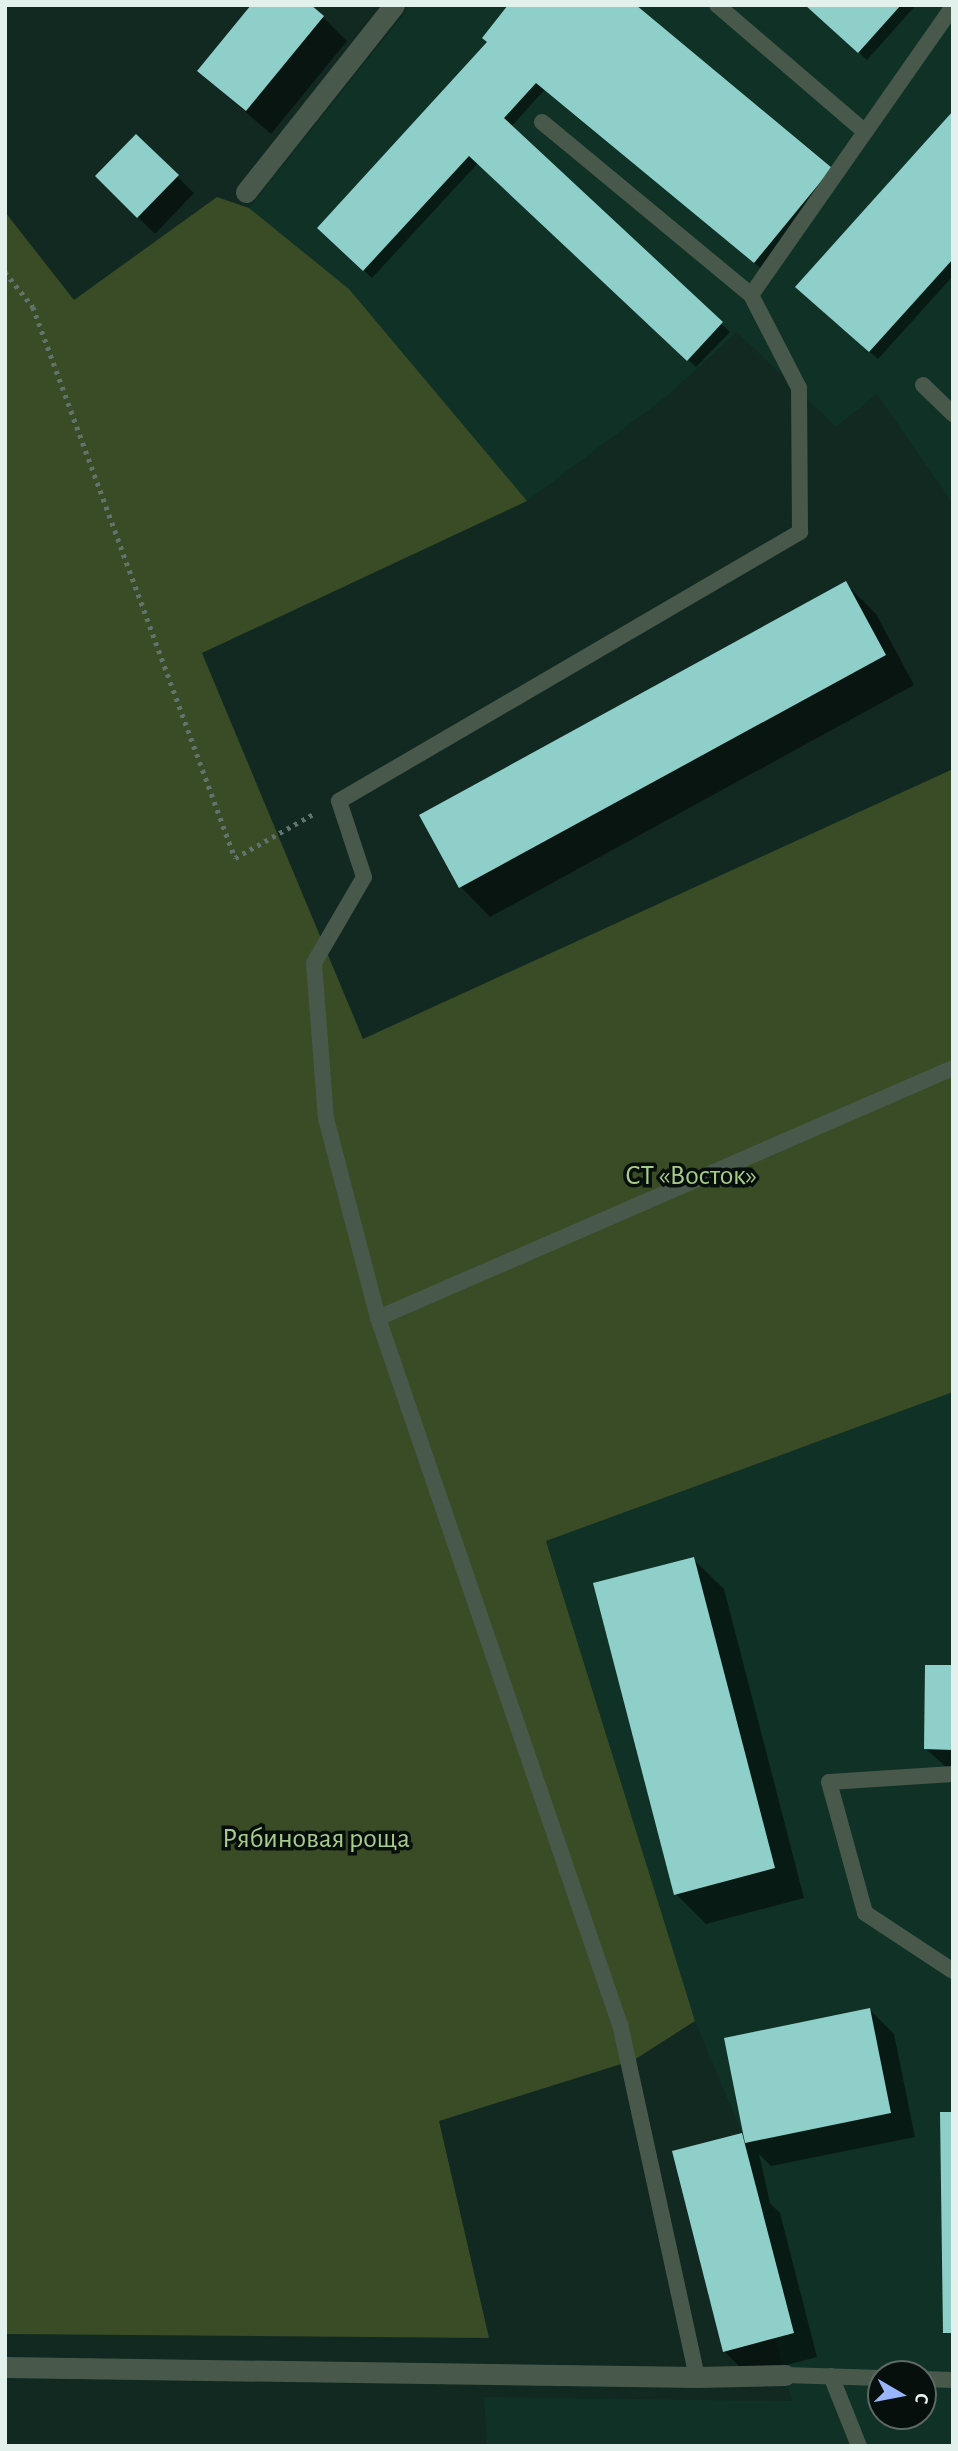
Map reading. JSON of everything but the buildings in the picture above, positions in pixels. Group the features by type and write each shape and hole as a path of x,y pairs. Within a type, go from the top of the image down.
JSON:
{"street":[{"path":"246,192 394,5"},
{"path":"5,2367 698,2377 785,2375"}],"lane":[{"path":"717,5 865,132"},
{"path":"751,295 953,7"},
{"path":"542,122 751,295 799,388 800,532 339,801 364,877 314,963 326,1119 378,1318 620,2025 698,2377"},
{"path":"923,385 953,414"},
{"path":"378,1318 953,1068"},
{"path":"953,1774 829,1782 865,1913 953,1971"},
{"path":"785,2375 867,2377"},
{"path":"831,2376 859,2446"}],"path":[{"path":"5,272 33,307 235,858 339,801"}],"shaded area":[{"path":"411,5 953,5 953,504 877,394 836,427 737,332 667,396 527,501 349,289 249,208"},
{"path":"953,1392 953,2446 487,2446 484,2397 792,2401 775,2338 794,2333 742,2133 695,2021 546,1541"}],"green space":[{"name":"Рябиновая роща","path":"217,197 249,208 349,289 527,501 202,653 363,1039 953,769 953,1392 546,1541 695,2021 634,2060 439,2121 489,2338 5,2334 5,212 74,300"}],"park label":[{"name":"СТ «Восток»","path":"691,1176"}]}
